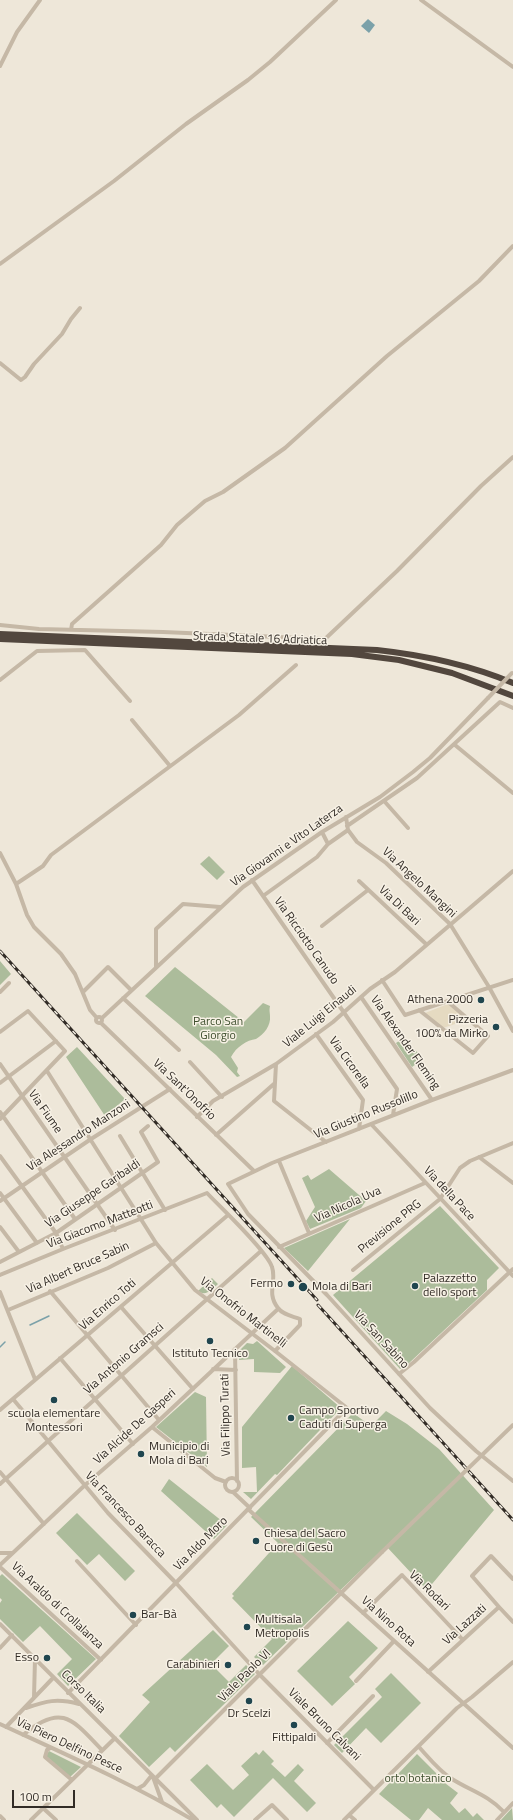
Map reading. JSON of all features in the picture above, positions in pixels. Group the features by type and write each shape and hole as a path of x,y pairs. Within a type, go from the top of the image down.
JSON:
{"highway":[{"name":"Strada Statale 16 Adriatica","path":"0,634 383,651 402,653 457,665 513,683"},
{"name":"Strada Statale 16 Adriatica","path":"0,639 352,654 399,660 452,673 513,696"}],"street":[{"path":"0,66 17,32 40,0"},
{"path":"0,264 114,181 186,124 253,77 336,0"},
{"path":"421,0 513,67"},
{"path":"71,630 72,624 161,545 177,525 205,501 223,492 284,448 339,401 387,356 479,281 513,246"},
{"path":"0,363 21,380 62,334 80,308"},
{"path":"0,625 71,630 163,632 325,639 397,571 481,486 513,457"},
{"path":"0,680 37,651 85,650 130,701"},
{"path":"16,884 43,866 51,855 239,715 296,665"},
{"name":"Via Giovanni e Vito Laterza","path":"100,1020 220,907 252,880 322,832 380,797 413,772 488,698 512,672"},
{"path":"263,896 317,857 328,844 348,828 417,778 455,745 500,702 513,708"},
{"path":"132,720 170,766"},
{"path":"455,745 513,793"},
{"path":"385,802 408,828"},
{"path":"346,817 348,828"},
{"name":"Via Angelo Mangini","path":"348,828 357,842 386,863 450,924 489,987 513,1031"},
{"path":"322,832 328,844"},
{"name":"Via Sant'Onofrio","path":"0,853 16,884 24,908 34,927 61,954 75,974 90,1010 197,1117 254,1171"},
{"name":"Viale Luigi Einaudi","path":"197,1117 213,1101 276,1064 316,1034 382,980 395,972 513,871"},
{"name":"Via Ricciotto Canudo","path":"252,880 397,1089 393,1115"},
{"name":"Via Di Bari","path":"359,882 426,944"},
{"path":"322,926 368,890"},
{"path":"156,966 156,930 183,904 220,907"},
{"path":"82,992 108,967 131,990"},
{"path":"382,980 405,1015 513,980"},
{"path":"0,992 9,983"},
{"name":"Via Alexander Fleming","path":"361,997 432,1100"},
{"path":"123,998 179,1050"},
{"path":"419,1010 473,1053 488,1036 447,1001"},
{"path":"0,1032 28,1011 66,1051 2,1118"},
{"name":"Via Cicorella","path":"316,1034 363,1100 359,1129"},
{"path":"0,1083 56,1041"},
{"path":"190,1062 222,1096"},
{"name":"Via Fiume","path":"0,1064 115,1230"},
{"path":"276,1064 274,1101 326,1142"},
{"name":"Via Giustino Russolillo","path":"228,1184 254,1171 393,1115 513,1070"},
{"name":"Via Onofrio Martinelli","path":"47,1071 91,1138 156,1243 198,1294 275,1351 347,1408"},
{"path":"216,1135 275,1083"},
{"name":"Via Alessandro Manzoni","path":"2,1199 91,1138 170,1089"},
{"path":"0,1112 2,1118 43,1172 75,1219"},
{"name":"Via della Pace","path":"371,1124 513,1276"},
{"name":"Via Giuseppe Garibaldi","path":"0,1262 56,1233 96,1203 158,1162 141,1132 148,1126"},
{"path":"120,1136 165,1210"},
{"name":"Previsione PRG","path":"353,1270 440,1199 460,1168 479,1157 513,1143"},
{"path":"0,1156 56,1233 63,1249"},
{"path":"479,1157 513,1183"},
{"path":"279,1161 309,1233"},
{"name":"Via Nicola Uva","path":"279,1247 425,1183"},
{"name":"Via San Sabino","path":"228,1184 248,1214 327,1295 430,1408 513,1481"},
{"path":"0,1193 2,1199 37,1243"},
{"name":"Via Giacomo Matteotti","path":"0,1275 207,1193 228,1215"},
{"path":"228,1215 261,1251 272,1266 271,1292 278,1309 289,1316 300,1319 300,1325 275,1351"},
{"name":"Via Enrico Toti","path":"0,1410 228,1215"},
{"path":"0,1227 19,1252"},
{"name":"Via Albert Bruce Sabin","path":"8,1310 50,1291 108,1268 156,1243"},
{"name":"Via Antonio Gramsci","path":"0,1484 94,1398 121,1376 261,1251"},
{"path":"398,1374 414,1362 513,1269"},
{"path":"50,1291 160,1420"},
{"path":"0,1292 2,1303 8,1310 35,1379"},
{"path":"121,1307 193,1389"},
{"name":"Via Alcide De Gasperi","path":"0,1566 84,1486 160,1420 278,1309"},
{"name":"Via Filippo Turati","path":"235,1349 237,1481"},
{"path":"60,1358 133,1444"},
{"path":"213,1369 236,1370"},
{"name":"Via Francesco Baracca","path":"13,1400 84,1486 176,1583 260,1675"},
{"name":"Via Aldo Moro","path":"68,1693 251,1508 347,1408"},
{"name":"Viale Paolo VI","path":"155,1779 382,1552 513,1426"},
{"path":"152,1427 215,1478 226,1482"},
{"path":"0,1472 44,1524"},
{"path":"231,1478 237,1481 239,1485 234,1492 229,1492 226,1489 226,1482 231,1478"},
{"name":"Via Nino Rota","path":"234,1492 341,1594 428,1672 464,1702 513,1748"},
{"path":"0,1553 12,1553"},
{"path":"500,1607 472,1576 491,1556 513,1579"},
{"path":"77,1561 136,1625"},
{"name":"Via Araldo di Crollalanza","path":"0,1566 101,1660"},
{"name":"Via Rodari","path":"363,1613 402,1575 463,1640"},
{"name":"Via Lazzati","path":"428,1672 500,1607 513,1622"},
{"name":"Corso Italia","path":"0,1624 196,1820"},
{"path":"0,1648 12,1635"},
{"path":"356,1681 394,1641"},
{"path":"34,1697 35,1659"},
{"path":"344,1820 464,1702 513,1662"},
{"name":"Viale Bruno Calvani","path":"260,1675 374,1790"},
{"path":"6,1727 53,1678"},
{"path":"327,1743 373,1696"},
{"path":"23,1709 47,1701 58,1700 80,1704"},
{"path":"23,1735 46,1719 63,1718 76,1723 102,1750"},
{"name":"Via Piero Delfino Pesce","path":"0,1724 137,1789 193,1820"},
{"path":"31,1820 115,1738"},
{"path":"508,1744 513,1739"},
{"path":"419,1747 451,1779 483,1794 504,1812"},
{"path":"50,1748 47,1750 45,1757 72,1780"},
{"path":"137,1789 144,1785 152,1775"},
{"name":"Corso Italia","path":"152,1775 162,1802"},
{"path":"497,1820 513,1803"},
{"path":"255,1820 272,1805 287,1820"},
{"path":"43,1808 56,1820"},
{"path":"349,1815 355,1820"},
{"path":"0,1816 4,1820"}],"green space":[{"path":"209,856 225,872 217,880 200,864"},
{"path":"0,961 11,974 0,985"},
{"name":"Parco San Giorgio","path":"175,967 244,1022 263,1003 270,1006 270,1020 262,1035 256,1039 245,1042 233,1053 231,1057 238,1068 237,1072 240,1076 237,1077 216,1055 145,996"},
{"path":"402,1039 422,1056 423,1059 412,1067 396,1043"},
{"path":"77,1047 125,1099 105,1116 66,1057"},
{"path":"329,1169 366,1201 361,1208 310,1229 306,1221 315,1207 302,1178 308,1175 311,1180"},
{"name":"Palazzetto dello sport","path":"440,1206 499,1268 487,1280 487,1290 408,1364 400,1369 333,1295"},
{"path":"350,1219 308,1271 284,1248"},
{"path":"212,1278 218,1284 206,1293 201,1293 198,1291"},
{"path":"257,1341 286,1367 280,1373 254,1372 254,1359 239,1360 239,1351 247,1343 253,1344"},
{"name":"Campo Sportivo Caduti di Superga","path":"292,1366 341,1408 277,1475 275,1474 251,1499 243,1492 257,1492 256,1467 242,1468 242,1427"},
{"path":"195,1392 206,1397 207,1467 156,1427"},
{"path":"386,1411 407,1424 439,1449 494,1510 427,1590 386,1546 263,1665 254,1657 272,1639 232,1598 234,1596 232,1594 278,1543 251,1517 353,1413 371,1426"},
{"path":"169,1479 227,1525 214,1539 161,1491"},
{"path":"77,1513 135,1571 125,1581 99,1554 87,1565 56,1533"},
{"path":"2,1574 96,1659 68,1686 57,1674 72,1659 40,1626 23,1642 0,1619 0,1603 2,1600 0,1598 0,1576"},
{"path":"348,1621 378,1648 349,1677 355,1684 332,1706 297,1671"},
{"path":"213,1630 229,1646 211,1664 229,1682 246,1665 255,1674 175,1752 170,1747 149,1767 119,1736 150,1702 142,1695"},
{"path":"391,1673 421,1703 381,1743 366,1728 342,1753 334,1745 382,1697 375,1689"},
{"path":"263,1750 274,1761 271,1764 285,1777 298,1764 304,1770 294,1781 316,1803 307,1812 273,1778 234,1817 221,1804 217,1808 190,1780 207,1764 233,1790 249,1775 241,1766 256,1752 259,1755"},
{"path":"49,1751 81,1767 70,1777 46,1756"},
{"name":"orto botanico","path":"417,1754 436,1773 437,1777 458,1793 450,1803 459,1813 465,1808 473,1817 477,1813 484,1820 442,1820 428,1808 419,1820 411,1820 379,1794"},
{"path":"512,1808 513,1820 501,1820"}],"shaded area":[{"path":"448,1004 467,1020 443,1028 425,1013"}],"water":[{"path":"368,19 375,25 369,33 361,26"}],"waterway":[{"path":"30,1325 49,1316"},
{"path":"0,1347 5,1342"}],"railway":[{"path":"0,951 317,1300"},
{"path":"318,1305 513,1520"}],"place":[{"name":"Athena 2000","path":"481,1000"},
{"name":"Pizzeria 100% da Mirko","path":"496,1027"},
{"name":"Fermo","path":"291,1284"},
{"name":"Palazzetto dello sport","path":"415,1286"},
{"name":"Mola di Bari","path":"303,1287"},
{"name":"Istituto Tecnico","path":"210,1341"},
{"name":"scuola elementare Montessori","path":"54,1400"},
{"name":"Campo Sportivo Caduti di Superga","path":"291,1418"},
{"name":"Municipio di Mola di Bari","path":"141,1454"},
{"name":"Chiesa del Sacro Cuore di Gesù","path":"256,1541"},
{"name":"Bar-Bà","path":"133,1615"},
{"name":"Multisala Metropolis","path":"247,1627"},
{"name":"Esso","path":"47,1658"},
{"name":"Carabinieri","path":"228,1665"},
{"name":"Dr Scelzi","path":"249,1701"},
{"name":"Fittipaldi","path":"294,1725"}]}
